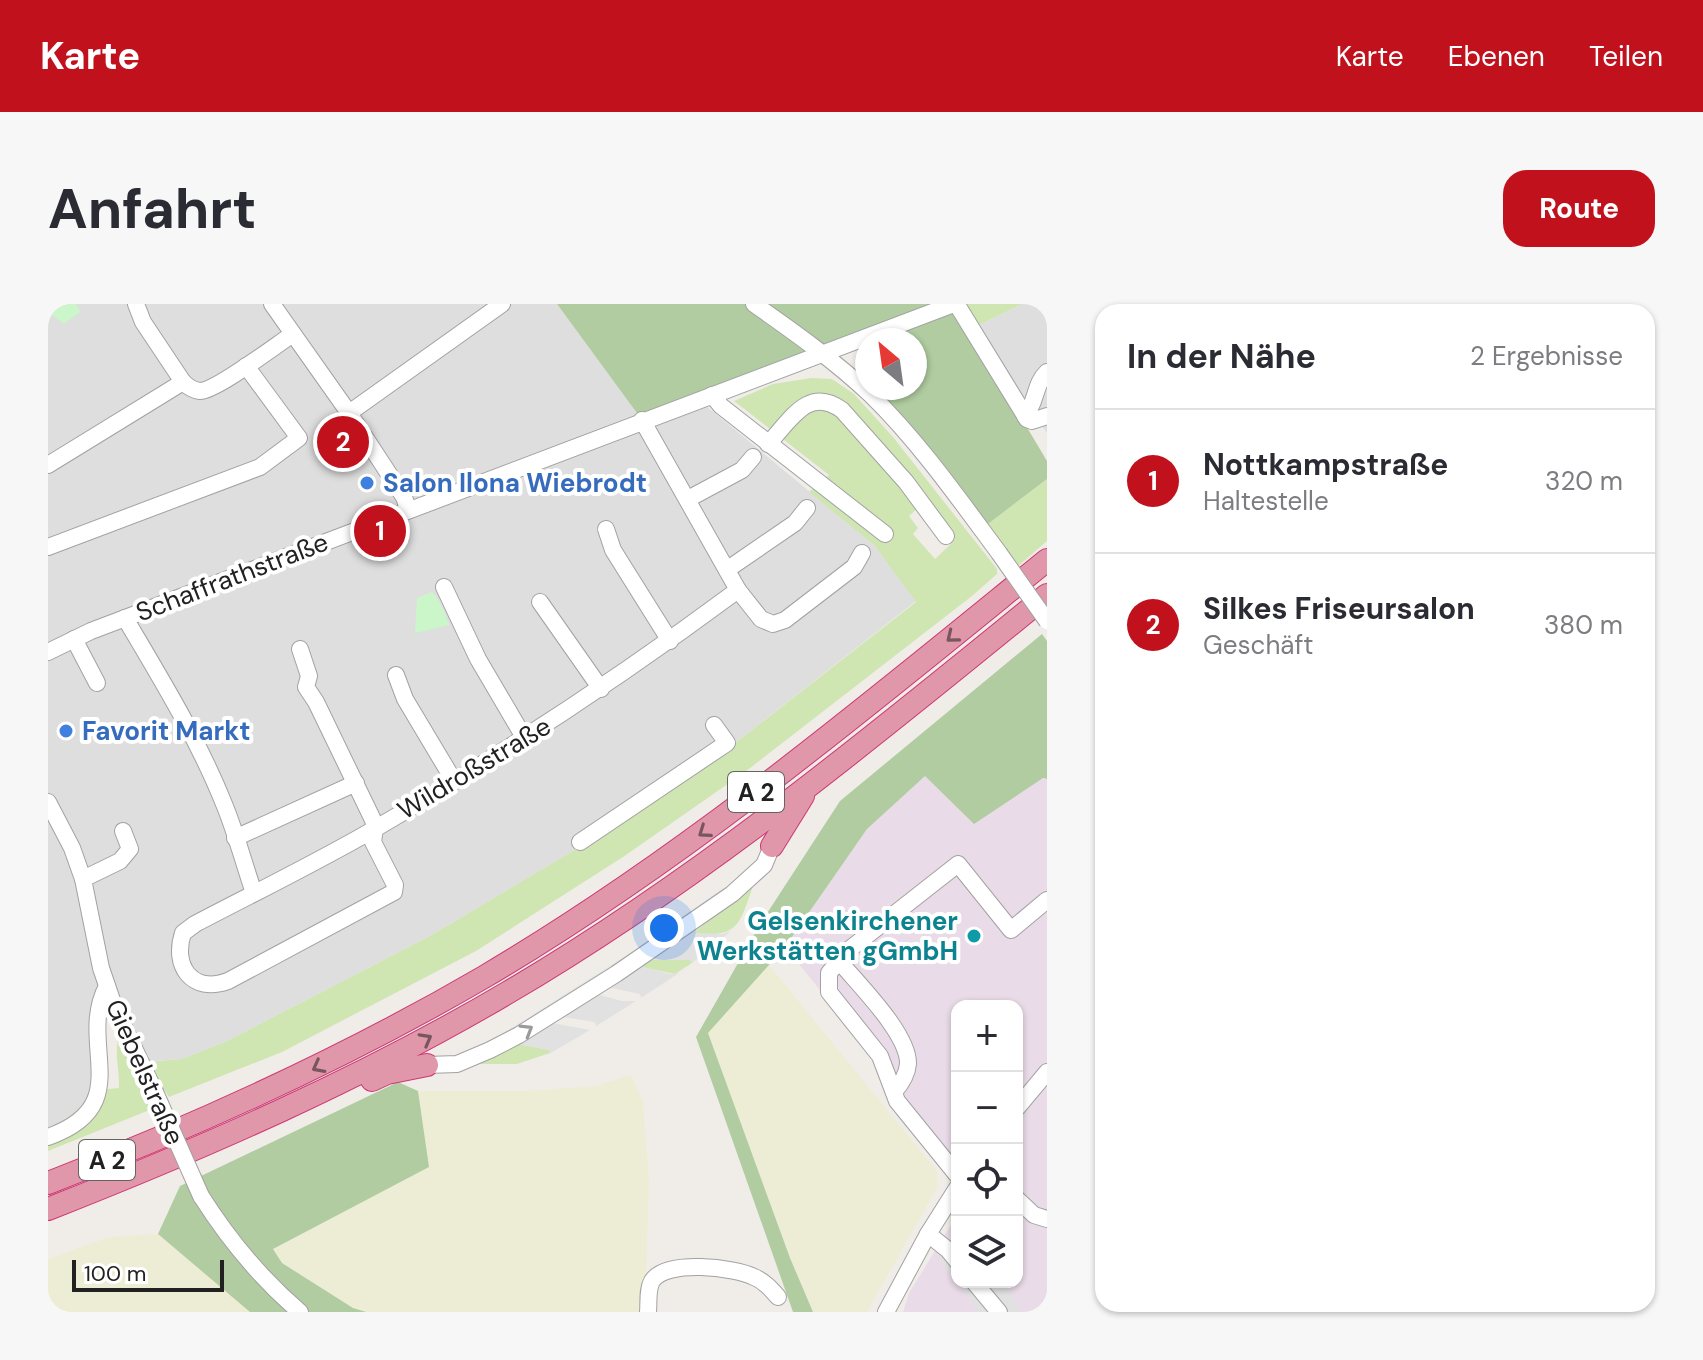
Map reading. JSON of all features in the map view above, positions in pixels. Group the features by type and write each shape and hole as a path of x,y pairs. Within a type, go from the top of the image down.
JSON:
{"highway":[{"name":"A 2","path":"48,1183 141,1147 299,1077 485,976 641,876 724,818 1047,560"},
{"name":"A 2","path":"48,1209 191,1152 332,1087 433,1035 583,947 667,890 810,783 1047,595"},
{"path":"772,846 810,783"},
{"path":"332,1087 361,1085 387,1073 427,1065"}],"street":[{"path":"136,304 143,322 190,389 203,391 293,334"},
{"path":"272,304 349,413 404,497 408,509"},
{"path":"349,413 502,304"},
{"path":"754,304 821,354 870,395 900,426 999,553 1047,621"},
{"name":"Schaffrathstraße","path":"48,652 125,618 408,509 956,304 1026,418"},
{"path":"48,547 260,467 299,438 246,366"},
{"path":"1047,372 1041,377 1034,405 1026,418 1032,421 1047,416"},
{"path":"48,465 183,382"},
{"path":"712,395 768,444 885,534"},
{"path":"768,444 806,403 815,400 832,402 906,482 922,517 946,536"},
{"path":"642,420 738,590 761,619 773,624 785,620 854,567 862,553"},
{"path":"688,499 742,470 753,457"},
{"path":"728,569 795,523 807,508"},
{"path":"606,529 613,550 670,641"},
{"path":"444,587 478,659 525,739"},
{"name":"Wildroßstraße","path":"375,828 373,842 395,885 394,892 214,986 203,986 189,975 180,955 183,933 195,924 375,828 525,739 670,641 738,590"},
{"path":"540,602 601,689"},
{"path":"125,618 178,707 206,763 254,893"},
{"path":"74,639 97,683"},
{"path":"300,649 309,676 306,687 356,783 375,828"},
{"path":"396,675 405,699 454,781"},
{"path":"580,842 727,743 714,725"},
{"path":"235,838 356,783"},
{"name":"Giebelstraße","path":"48,802 72,848 83,879 107,986 201,1196 241,1255 300,1312"},
{"path":"83,879 126,856 130,849 123,831"},
{"path":"427,1065 457,1064 490,1050 616,974 732,894 764,865 772,846"},
{"path":"951,1168 903,1111 880,1056 829,992 829,973 846,952 958,864 1011,930 1047,900"},
{"path":"839,961 898,1035 906,1052 907,1070 894,1092"},
{"path":"48,1137 76,1125 93,1105 101,1071 97,1016 99,1002 107,986"},
{"path":"1042,1078 1047,1099"},
{"path":"1023,1101 1042,1078"},
{"path":"886,1312 951,1198"},
{"path":"1023,1205 1034,1215 1047,1219"},
{"path":"928,1234 951,1254"},
{"path":"648,1312 649,1289 653,1280 661,1274 692,1267 736,1271 755,1277 778,1297"},
{"path":"979,1288 999,1312"}],"shaded area":[{"path":"48,304 557,304 642,420 699,400 874,545 916,601 743,737 583,845 430,936 227,1041 182,1059 139,1062 107,987 93,1105 48,1137"},
{"path":"1022,304 1047,304 1047,433 973,328"},
{"path":"925,775 1047,779 1047,1312 903,1312 909,1293 951,1225 951,1288 1023,1288 1023,1000 951,1000 951,1182 892,1108 877,1060 785,947 867,829"},
{"path":"741,879 566,1000 485,1045 629,954"},
{"path":"692,930 694,933 723,934 731,931 692,963 690,960 649,960"},
{"path":"641,964 671,974 679,973 641,998 640,994 612,988 600,991"},
{"path":"596,994 622,1001 636,1001 596,1026 595,1022 563,1017"},
{"path":"552,1023 590,1030 549,1054 549,1050 518,1044"},
{"path":"951,1247 951,1275 938,1259"},
{"path":"961,1288 1008,1288 1022,1312 980,1312"}],"green space":[{"path":"48,304 76,304 80,312 64,324 48,312"},
{"path":"557,304 952,304 888,328 855,328 855,340 642,420"},
{"path":"957,304 1022,304 973,328"},
{"path":"955,307 1047,461 1047,479 984,527 880,400 927,400 927,328 907,328"},
{"path":"811,378 832,379 854,394 855,400 859,400 893,437 997,569 997,574 745,772 623,857 476,951 282,1052 169,1097 145,1062 182,1059 227,1041 430,936 583,845 743,737 916,602 874,545 809,492 829,475 734,401 773,384","holes":["928,499 954,541 935,559 913,534 918,528 909,516"]},
{"path":"1047,479 1047,541 1017,567 984,527"},
{"path":"432,592 450,625 415,633 417,598"},
{"path":"1042,634 1047,641 1047,779 1043,778 974,824 925,776 867,829 785,947 708,1033 790,1258 813,1312 793,1312 696,1037 762,921 840,801"},
{"path":"753,886 735,926 719,933 693,933"},
{"path":"657,958 690,960 692,963 675,974 641,967 641,964"},
{"path":"769,965 937,1171 937,1188 867,1312 813,1312 790,1258 708,1033"},
{"path":"120,1034 152,1109 48,1151 48,1137 98,1090 119,1088 117,1053"},
{"path":"518,1044 549,1050 550,1053 517,1064 477,1064"},
{"path":"631,1075 643,1102 649,1180 645,1312 366,1312 353,1308 282,1263 273,1249 429,1167 418,1091 528,1091 595,1086"},
{"path":"398,1082 418,1091 429,1167 273,1249 282,1263 353,1308 366,1312 250,1312 158,1234 180,1186"},
{"path":"158,1234 250,1312 48,1312 48,1259 109,1237"}],"place":[{"name":"Silkes Friseursalon","path":"343,442"},
{"name":"Salon Ilona Wiebrodt","path":"367,483"},
{"name":"Nottkampstraße","path":"380,531"},
{"name":"Favorit Markt","path":"66,731"},
{"name":"Gelsenkirchener Werkstätten gGmbH","path":"974,936"}]}
